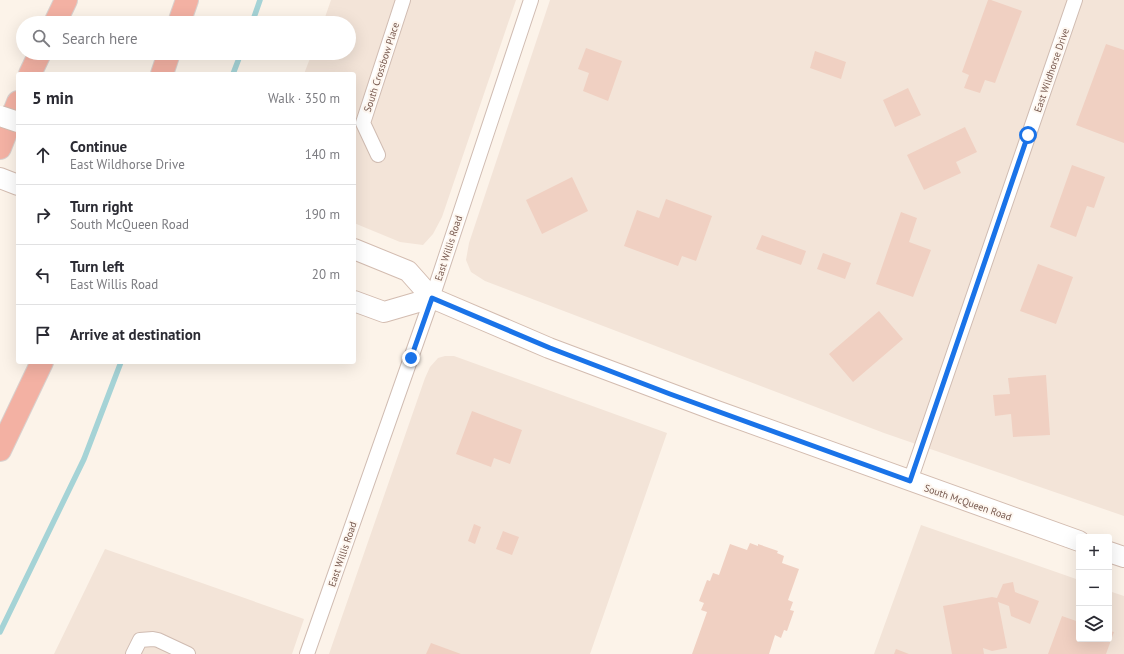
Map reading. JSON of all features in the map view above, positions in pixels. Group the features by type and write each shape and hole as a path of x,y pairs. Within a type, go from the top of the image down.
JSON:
{"highway":[{"path":"58,16 66,0"},
{"path":"182,16 187,0"},
{"path":"31,72 37,60"},
{"path":"163,72 167,60"},
{"path":"0,148 16,107"},
{"path":"0,450 41,364"}],"main road":[{"path":"0,116 16,121"},
{"path":"0,178 16,184"},
{"name":"South McQueen Road","path":"356,250 408,271 432,298 550,348 638,382 1076,540"},
{"path":"356,302 384,312 432,298"},
{"path":"1112,553 1124,557"}],"street":[{"name":"South Crossbow Place","path":"378,155 363,123 403,0"},
{"name":"East Willis Road","path":"307,654 432,298 531,0"},
{"name":"East Wildhorse Drive","path":"910,481 1075,0"},
{"path":"133,654 140,640 158,640 188,654"}],"shaded area":[{"path":"331,0 516,0 442,217 433,234 423,245 400,242 356,224 356,72 305,72 309,60 356,60 356,16 325,16"},
{"path":"550,0 1124,0 1124,516 884,433 485,281 471,272 466,260 469,243"},
{"path":"454,356 667,433 590,654 329,654 425,378 430,367 438,358"},
{"path":"921,525 1076,579 1076,642 1112,642 1112,592 1124,596 1124,654 874,654"},
{"path":"105,549 304,619 292,654 54,654"}],"building":[{"path":"988,0 1022,11 995,83 985,80 980,93 964,88 969,75 962,72"},
{"path":"1106,44 1124,50 1124,143 1076,125"},
{"path":"586,48 622,61 608,101 583,91 589,73 578,69"},
{"path":"815,51 846,62 841,79 810,68"},
{"path":"908,88 921,115 895,127 883,100"},
{"path":"965,127 977,152 956,162 961,173 924,190 907,155"},
{"path":"1072,165 1105,177 1094,208 1087,206 1076,237 1050,227"},
{"path":"572,177 588,211 542,234 526,200"},
{"path":"666,199 712,216 696,261 682,256 678,266 624,246 637,210 659,218"},
{"path":"901,212 917,218 909,242 931,250 913,297 876,284"},
{"path":"762,235 806,251 801,265 756,249"},
{"path":"823,253 851,263 845,279 817,269"},
{"path":"1038,264 1073,277 1056,324 1020,311"},
{"path":"879,311 903,339 853,382 829,354"},
{"path":"1046,375 1050,435 1013,437 1011,414 995,416 993,395 1010,394 1008,378"},
{"path":"472,411 522,430 510,464 494,458 491,467 456,454"},
{"path":"474,524 481,527 475,544 468,541"},
{"path":"503,531 519,537 512,555 496,549"},
{"path":"750,543 758,546 758,544 778,551 777,553 784,556 782,563 799,569 788,600 793,602 790,610 794,611 787,631 784,630 781,638 775,635 769,654 692,654 707,612 701,610 704,603 699,601 707,580 710,581 713,573 719,575 730,544 747,550"},
{"path":"1013,582 1015,592 1039,601 1030,624 1011,616 1009,606 998,602 1007,648 992,651 983,648 984,654 952,654 943,606 992,597 997,598 1003,584"},
{"path":"1062,616 1076,621 1076,642 1110,642 1106,654 1048,654"},
{"path":"431,643 461,654 426,654"},
{"path":"896,649 909,654 894,654"}],"waterway":[{"path":"254,16 260,0"},
{"path":"234,72 238,60"},
{"path":"0,632 84,459 120,364"}],"route":[{"path":"411,358 432,298 550,348 670,394 910,481 1028,135"}]}
